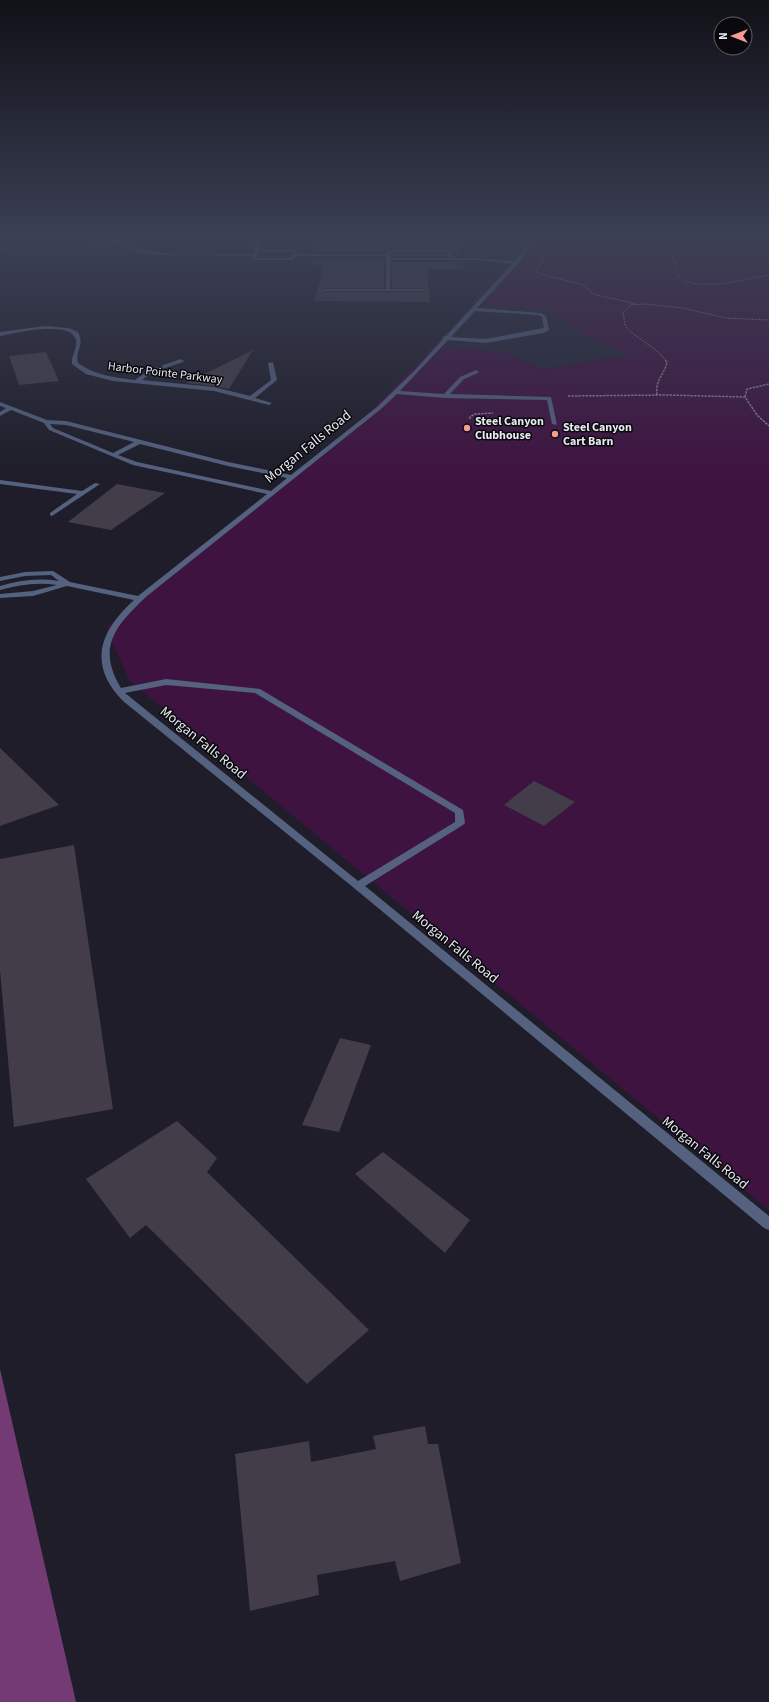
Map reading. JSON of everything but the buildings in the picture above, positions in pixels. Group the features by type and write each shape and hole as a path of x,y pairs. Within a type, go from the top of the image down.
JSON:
{"street":[{"name":"Morgan Falls Road","path":"465,317 417,371 373,413 122,615 111,630 106,645 106,661 110,677 120,691 158,725 358,886 769,1224"},
{"path":"445,338 486,341 543,331 547,329 544,317"},
{"name":"Harbor Pointe Parkway","path":"0,334 47,327 69,328 76,333 79,341 73,356 75,364 88,373 113,379 214,388 269,403"},
{"path":"137,381 151,371 181,362"},
{"path":"251,398 274,380 271,363"},
{"path":"445,396 453,385 465,375 476,372"},
{"path":"395,392 445,396 549,398 555,424"},
{"path":"0,404 46,422 66,423 228,464 293,478"},
{"path":"0,410 11,408"},
{"path":"0,414 11,408"},
{"path":"46,422 52,429 135,464 273,493"},
{"path":"97,436 104,433"},
{"path":"82,442 90,439"},
{"path":"113,455 139,442"},
{"path":"0,482 83,493"},
{"path":"52,514 97,484"},
{"path":"0,579 25,574 53,573 67,583"},
{"path":"0,588 9,584 43,581 67,583 140,599"},
{"path":"0,596 18,596 53,590 67,583"},
{"path":"120,691 166,682 257,691 460,812 460,823 358,886"}],"path":[{"path":"624,317 625,324 628,328 660,351 667,362 667,367 656,382 657,395"},
{"path":"726,317 769,320"},
{"path":"769,384 747,389 745,397 757,415 769,426"},
{"path":"568,396 657,395 745,397"},
{"path":"470,419 473,415 495,412"}],"shaded area":[{"path":"460,317 560,317 580,333 630,355 542,369 507,353 435,345"},
{"path":"560,317 769,317 769,1210 129,680 106,628 188,555 273,493 344,438 435,345 507,353 542,369 630,355 580,333"},
{"path":"0,1369 76,1702 0,1702"}],"place":[{"name":"Steel Canyon Clubhouse","path":"467,428"},
{"name":"Steel Canyon Cart Barn","path":"555,434"}]}
